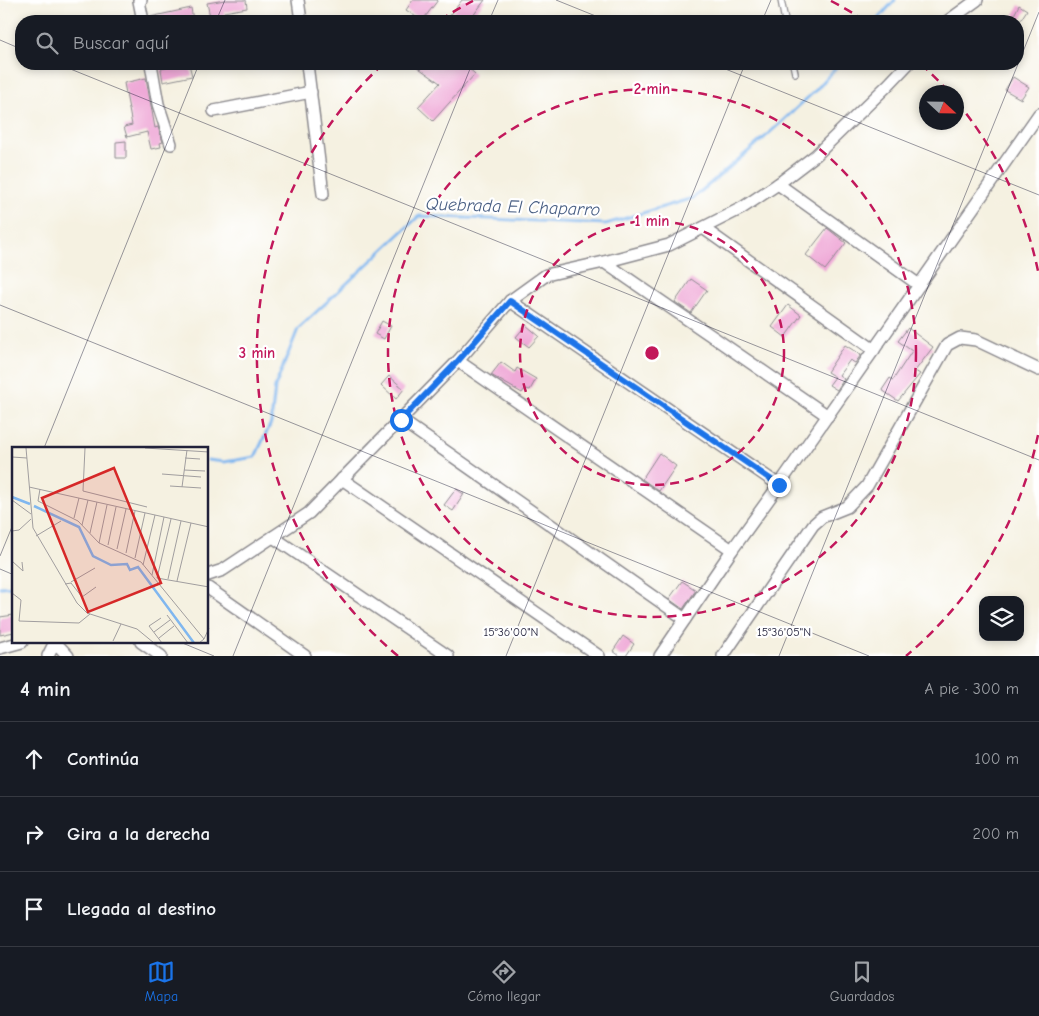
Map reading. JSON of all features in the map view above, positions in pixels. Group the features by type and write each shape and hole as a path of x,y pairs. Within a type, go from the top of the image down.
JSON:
{"street":[{"path":"139,0 142,15"},
{"path":"298,0 300,15"},
{"path":"956,15 977,0"},
{"path":"152,70 158,104 171,144"},
{"path":"308,70 323,194"},
{"path":"209,575 223,570 308,513 458,361 510,301 546,275 668,245 742,208 778,184 816,154 902,70"},
{"path":"214,111 311,92"},
{"path":"660,656 732,550 1039,114"},
{"path":"778,184 919,285"},
{"path":"703,228 874,350"},
{"path":"604,262 828,416"},
{"path":"510,301 779,485"},
{"path":"723,656 813,525 822,517 847,507 868,486 947,345 960,338 976,340 1039,370"},
{"path":"458,361 732,550"},
{"path":"401,420 685,619"},
{"path":"342,479 599,656"},
{"path":"273,536 448,656"},
{"path":"209,589 305,656"},
{"path":"0,648 15,644"},
{"path":"48,656 54,644"},
{"path":"57,644 68,656"},
{"path":"144,644 161,656"}],"lane":[{"path":"781,0 784,15"}],"building":[{"path":"225,0 246,0 247,8 224,12 224,15 210,15 207,3"},
{"path":"413,0 438,0 427,15 413,15 406,10"},
{"path":"462,0 485,0 474,15 451,15"},
{"path":"1019,5 1027,10 1024,15 1014,15"},
{"path":"191,8 192,15 159,15"},
{"path":"161,70 190,70 192,76 163,82"},
{"path":"422,70 471,70 475,74 433,121 418,107 440,83"},
{"path":"1013,77 1029,87 1021,99 1005,90"},
{"path":"146,78 155,128 158,127 163,142 160,143 161,147 151,149 147,132 127,137 124,127 132,125 124,83"},
{"path":"126,141 126,158 116,158 116,142"},
{"path":"827,228 846,243 825,270 806,255"},
{"path":"691,279 707,290 691,313 675,302"},
{"path":"788,305 801,315 785,337 772,327"},
{"path":"382,321 391,326 384,339 375,334"},
{"path":"526,325 539,336 529,347 516,337"},
{"path":"908,328 933,347 915,371 920,374 898,401 882,390 890,378 893,380 912,351 898,341"},
{"path":"845,345 861,355 855,363 850,360 839,375 844,379 837,390 829,385 835,377 827,372"},
{"path":"501,362 515,372 517,368 536,379 530,390 525,389 522,393 491,375"},
{"path":"389,376 404,389 396,399 381,385"},
{"path":"659,453 676,466 659,491 642,479"},
{"path":"456,489 464,494 453,511 444,505"},
{"path":"682,581 696,590 683,609 669,599"},
{"path":"12,615 12,632 0,635 0,617"},
{"path":"623,636 634,644 626,656 620,656 613,651"}],"waterway":[{"name":"Quebrada El Chaparro","path":"881,15 895,0"},
{"name":"Quebrada El Chaparro","path":"209,460 224,462 255,457 271,423 275,387 298,329 419,216 606,224 693,198 764,138 816,90 834,70"},
{"name":"Quebrada El Chaparro","path":"0,587 12,586"}],"route":[{"path":"401,420 458,361 510,301 779,485"}]}
